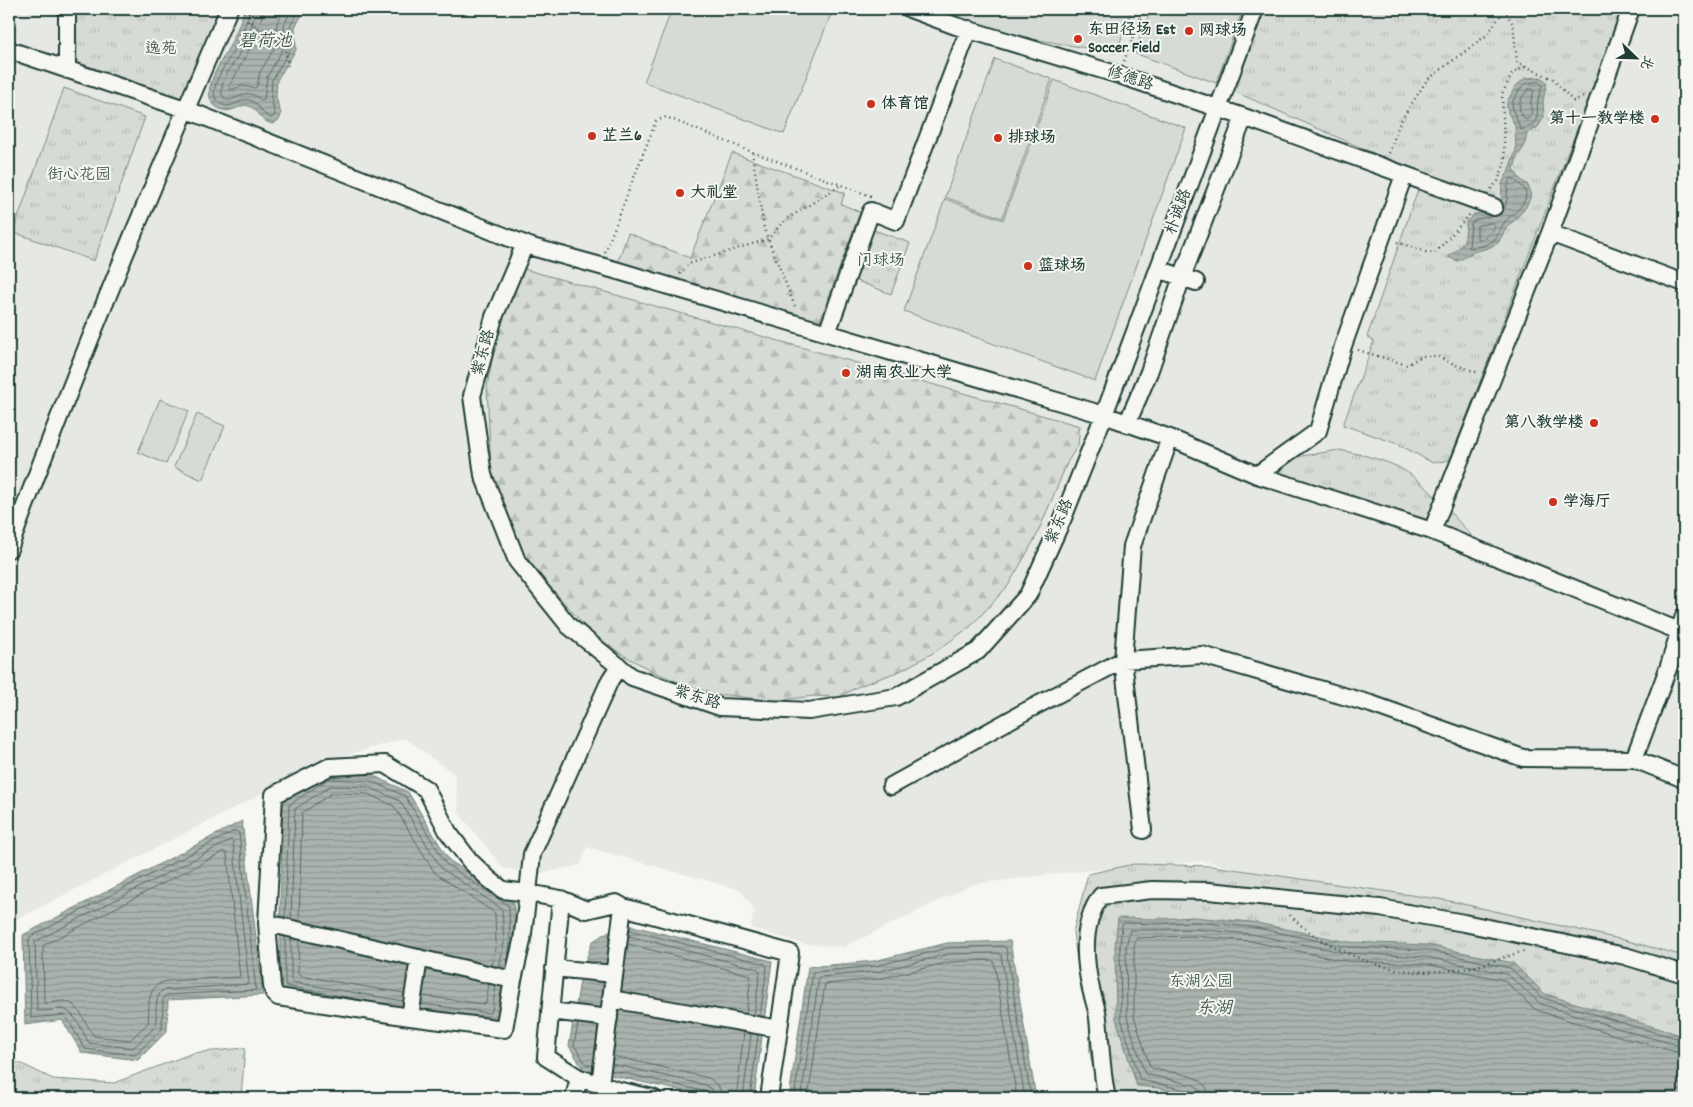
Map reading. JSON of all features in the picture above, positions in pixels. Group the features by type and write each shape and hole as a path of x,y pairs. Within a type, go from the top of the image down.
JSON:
{"street":[{"path":"67,9 68,70"},
{"name":"修德路","path":"910,9 963,28 1119,75 1244,117 1384,166 1487,205"},
{"name":"朴诚路","path":"1104,415 1255,9"},
{"path":"1432,531 1550,233 1631,9"},
{"path":"9,549 48,444 185,109 235,10"},
{"path":"827,333 871,211 896,221 963,28"},
{"path":"9,50 185,109 525,244 1104,415 1170,438 1257,475 1432,531 1681,632"},
{"path":"1127,424 1189,280 1244,117"},
{"path":"1257,475 1318,431 1342,346 1404,175"},
{"path":"1550,233 1684,283"},
{"name":"紫东路","path":"525,244 494,317 472,396 483,475 517,561 569,626 632,676 720,707 809,711 896,697 978,651 1028,595 1063,518 1104,415"},
{"path":"1158,269 1189,280"},
{"path":"1143,830 1123,660 1132,546 1170,438"},
{"path":"1634,759 1681,632 1684,616"},
{"path":"891,786 1123,660 1202,655 1371,704 1523,758 1634,759 1684,779"},
{"path":"619,666 610,680 532,854 528,893 522,941 512,980 504,1029 278,997 274,993 272,986 271,924 274,795 329,767 385,764 426,789 448,832 470,861 503,890 528,893 561,899 586,910 616,903 623,911 790,953 774,1028 769,1098"},
{"path":"1107,1098 1100,1052 1098,1016 1086,957 1088,930 1093,907 1100,896 1152,890 1209,891 1380,908 1625,956 1684,974"},
{"path":"561,899 546,1057 580,1078 601,1081 653,1098"},
{"path":"601,1081 623,911"},
{"path":"271,924 512,980"},
{"path":"410,1016 419,958"},
{"path":"554,968 614,974"},
{"path":"611,999 774,1028"},
{"path":"550,1011 609,1018"},
{"path":"574,1098 580,1078"}],"path":[{"path":"1119,75 1144,9"},
{"path":"1503,9 1513,24 1517,62 1553,79 1573,101 1601,91"},
{"path":"1384,166 1400,122 1427,80 1486,35 1503,9"},
{"path":"235,10 250,14 248,22 255,23 254,29 262,31 262,35 278,38 279,44 285,46 288,65"},
{"path":"1382,236 1426,252 1435,253 1487,205 1505,162 1502,94 1512,74 1526,66"},
{"path":"600,266 656,120 666,117 752,152 875,198"},
{"path":"752,152 764,229 798,313 798,325"},
{"path":"670,286 688,264 768,238 785,220 841,185"},
{"path":"1342,346 1407,366 1422,356 1437,356 1456,365 1492,377"},
{"path":"1294,918 1328,944 1375,965 1395,970 1416,972 1474,966 1515,954"}],"shaded area":[{"name":"湖南农业大学","path":"9,9 1684,9 1684,961 1613,937 1320,890 1204,861 1061,873 973,884 844,947 804,944 751,928 754,910 741,890 587,847 580,865 537,874 503,868 459,813 455,775 405,738 324,762 9,923"}],"green space":[{"name":"逸苑","path":"76,9 221,9 183,99 77,62"},
{"path":"672,9 833,9 784,134 644,82"},
{"name":"东田径场 Est Soccer Field","path":"910,9 1132,9 1116,53 956,26"},
{"name":"网球场","path":"1151,9 1243,9 1216,83 1134,53"},
{"path":"1265,9 1623,9 1450,460 1433,463 1398,444 1343,425 1374,341 1367,337 1423,175 1233,91"},
{"name":"排球场","path":"995,59 1052,79 1002,218 945,197"},
{"name":"篮球场","path":"1054,80 1186,128 1095,381 904,311 945,199 1003,220"},
{"name":"街心花园","path":"64,88 145,117 94,261 13,232"},
{"path":"732,153 845,193 841,204 860,212 818,326 615,270 628,233 690,258"},
{"name":"门球场","path":"871,229 910,243 891,294 852,279"},
{"path":"524,269 1080,426 1078,445 1068,461 1036,537 1008,586 971,626 935,652 900,671 859,686 839,697 814,696 772,701 727,695 709,695 654,672 623,655 592,634 522,555 502,506 491,472 487,386 494,349 504,313 518,277"},
{"path":"160,399 189,411 166,464 138,452"},
{"path":"197,414 225,426 202,480 174,467"},
{"path":"1339,450 1384,461 1398,467 1417,480 1471,535 1467,539 1285,477 1279,472 1296,457"},
{"name":"东湖","path":"1134,864 1212,866 1445,900 1624,940 1684,956 1684,1098 1096,1098 1090,1052 1089,1015 1079,975 1073,932 1088,874"},
{"path":"245,1048 241,1098 9,1098 9,1060 53,1079 114,1083 193,1053"}],"water":[{"name":"碧荷池","path":"245,9 303,9 302,15 295,27 296,50 277,80 276,97 281,114 280,119 273,124 261,118 253,108 246,105 233,110 220,109 212,103 210,95 213,76 234,37"},
{"path":"1541,77 1547,82 1543,101 1544,117 1538,127 1527,134 1524,147 1517,157 1514,170 1530,190 1531,196 1526,207 1508,225 1498,243 1486,249 1476,251 1458,261 1448,257 1463,242 1466,222 1474,214 1495,211 1501,205 1502,184 1516,150 1515,125 1508,113 1507,102 1515,87 1525,78"},
{"path":"326,774 372,775 408,792 449,860 514,903 515,944 501,1026 283,990 280,987 283,802"},
{"path":"242,821 263,995 168,1000 167,1031 138,1060 82,1053 62,1020 25,1025 23,935"},
{"name":"东湖","path":"1193,917 1252,922 1348,942 1428,945 1513,963 1545,994 1684,1036 1684,1098 1206,1098 1158,1088 1137,1086 1116,1019 1115,946 1118,918 1159,919"},
{"path":"621,923 772,961 754,1098 713,1098 583,1069 569,1046 581,975 592,942"},
{"path":"1010,941 1036,1098 789,1098 808,967 874,961 947,943"}],"place":[{"name":"网球场","path":"1189,31"},
{"name":"东田径场 Est Soccer Field","path":"1078,39"},
{"name":"体育馆","path":"871,104"},
{"name":"第十一教学楼","path":"1655,119"},
{"name":"芷兰6","path":"592,136"},
{"name":"排球场","path":"998,138"},
{"name":"大礼堂","path":"680,193"},
{"name":"篮球场","path":"1028,266"},
{"name":"湖南农业大学","path":"846,373"},
{"name":"第八教学楼","path":"1594,423"},
{"name":"学海厅","path":"1553,502"}],"park label":[{"name":"东湖公园","path":"1201,982"}]}
